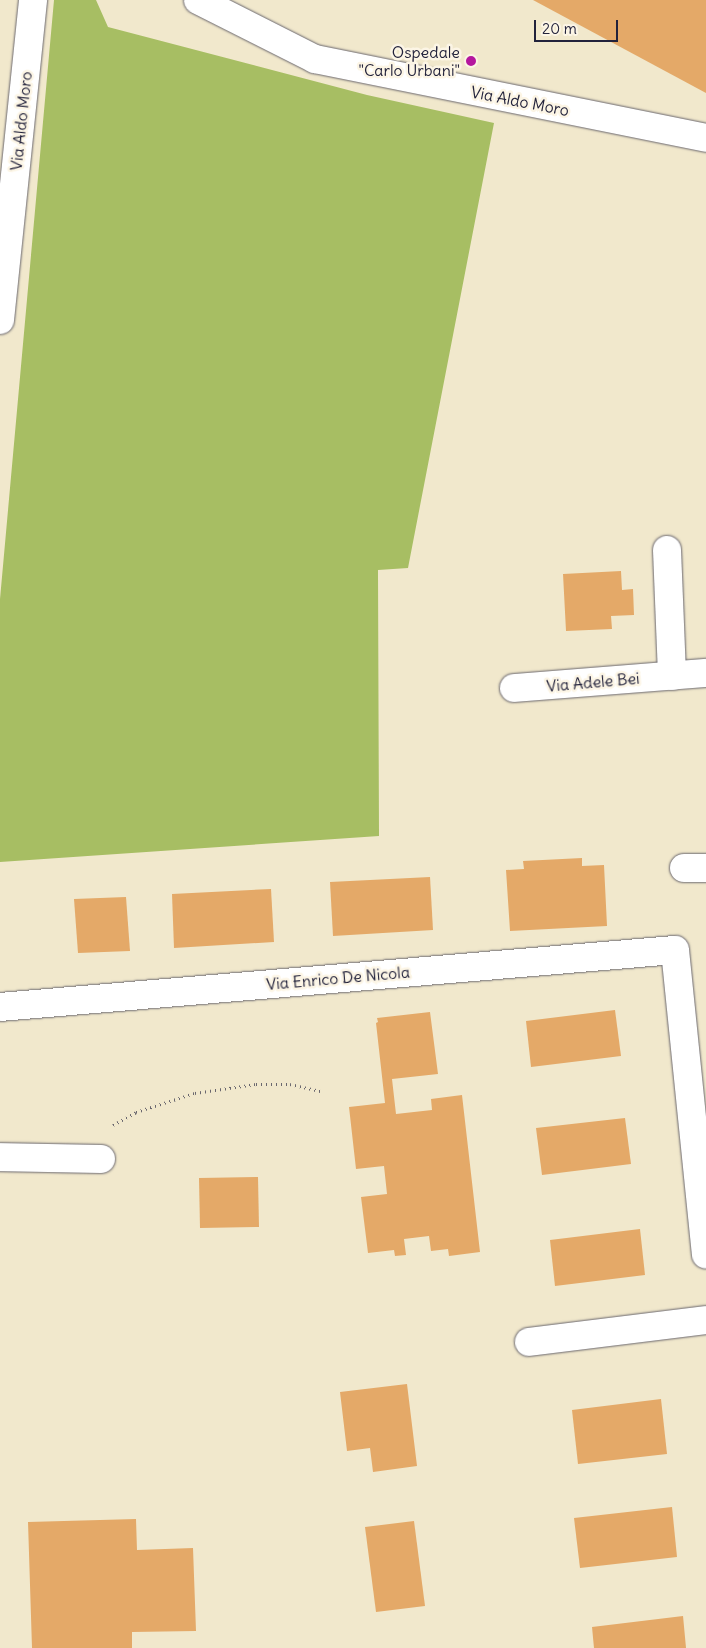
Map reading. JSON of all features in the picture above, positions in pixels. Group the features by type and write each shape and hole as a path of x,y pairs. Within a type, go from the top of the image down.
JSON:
{"street":[{"name":"Via Aldo Moro","path":"198,0 315,59 706,138"},
{"name":"Via Aldo Moro","path":"0,320 30,4"},
{"path":"667,550 672,676"},
{"name":"Via Adele Bei","path":"514,688 706,673"},
{"name":"Via Enrico De Nicola","path":"0,1007 675,950 706,1254"},
{"path":"0,1157 101,1159"},
{"path":"529,1342 706,1320"}],"path":[{"path":"113,1125 136,1112 195,1093 256,1084 290,1084 320,1091"}],"green space":[{"path":"54,0 96,0 108,27 367,95 494,123 408,568 378,570 379,836 0,862 0,599"}],"building":[{"path":"533,0 706,0 706,93"},
{"path":"621,571 622,590 633,589 634,615 611,616 612,629 566,631 563,574"},
{"path":"582,858 582,866 604,865 607,926 510,931 506,870 524,869 523,861"},
{"path":"430,877 433,930 333,936 330,882"},
{"path":"271,889 274,942 174,948 172,894"},
{"path":"126,897 130,951 78,953 74,899"},
{"path":"615,1010 621,1056 531,1067 526,1021"},
{"path":"430,1012 438,1074 392,1079 396,1114 432,1110 431,1099 462,1095 480,1252 449,1256 448,1249 431,1251 429,1236 404,1239 406,1255 395,1256 394,1250 368,1253 361,1197 387,1194 384,1166 356,1169 349,1107 385,1103 377,1018"},
{"path":"625,1118 631,1164 542,1175 536,1128"},
{"path":"258,1177 259,1227 200,1228 199,1178"},
{"path":"640,1229 645,1275 555,1286 550,1240"},
{"path":"407,1384 417,1466 373,1472 370,1448 347,1451 340,1392"},
{"path":"661,1399 667,1454 578,1464 572,1410"},
{"path":"672,1507 677,1557 580,1568 574,1518"},
{"path":"136,1519 137,1550 193,1548 196,1631 132,1632 132,1648 32,1648 28,1522"},
{"path":"414,1521 425,1606 376,1612 365,1527"},
{"path":"683,1616 686,1648 594,1648 592,1627"}],"place":[{"name":"Ospedale \"Carlo Urbani\"","path":"471,61"}]}
